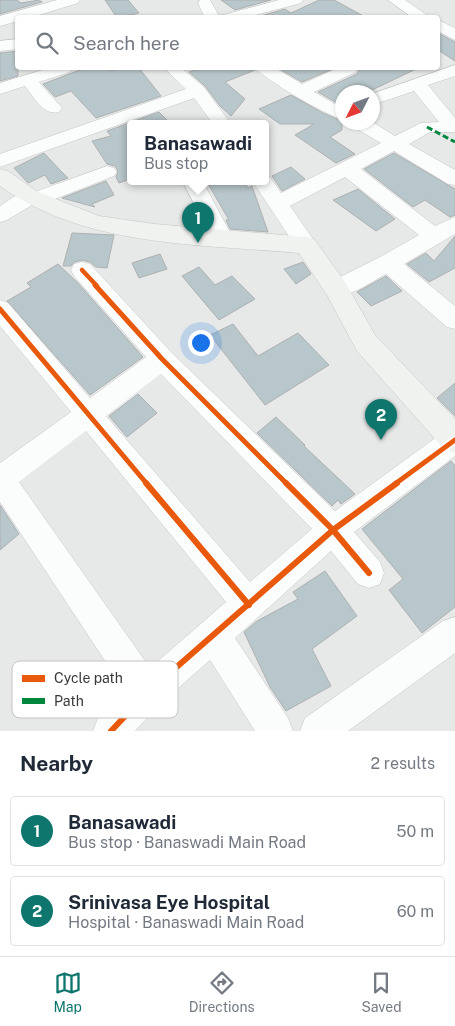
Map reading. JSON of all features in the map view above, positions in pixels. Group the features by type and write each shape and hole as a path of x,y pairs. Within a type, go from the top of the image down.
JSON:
{"main road":[{"path":"0,176 32,198 96,222 155,232 306,245 336,289 366,343 455,440"}],"street":[{"path":"15,15 47,4 73,0"},
{"path":"395,0 419,15"},
{"path":"205,3 211,15"},
{"path":"241,15 295,5"},
{"path":"440,24 455,14"},
{"path":"1,20 15,15"},
{"path":"440,26 455,35"},
{"path":"0,46 15,44"},
{"path":"0,89 57,70"},
{"path":"174,70 198,91 219,120"},
{"path":"300,92 346,70"},
{"path":"380,97 455,70"},
{"path":"270,72 300,92 335,111"},
{"path":"28,79 54,108"},
{"path":"417,83 454,132"},
{"path":"0,161 198,91"},
{"path":"278,203 427,128 454,132"},
{"path":"371,130 455,179"},
{"path":"347,168 434,236"},
{"path":"0,215 32,198 107,172"},
{"path":"195,185 222,238"},
{"path":"265,185 306,245"},
{"path":"336,289 388,263 455,224"},
{"path":"388,263 455,320"},
{"path":"82,270 162,359 333,530 369,572"},
{"path":"0,309 249,605"},
{"path":"125,661 0,479 162,359"},
{"path":"178,666 333,530 455,440"},
{"path":"318,731 455,633"},
{"path":"214,634 275,731"},
{"path":"111,731 123,718"}],"building":[{"path":"0,0 17,0 21,3 39,0 42,2 0,14"},
{"path":"105,0 128,0 139,13 130,15 115,15"},
{"path":"221,0 271,0 235,10"},
{"path":"319,0 334,0 362,15 264,15 285,9 291,13"},
{"path":"440,34 455,42 455,61 440,51"},
{"path":"15,51 15,70 18,70 18,76 0,81 0,53"},
{"path":"80,70 141,70 161,96 96,118 71,91 55,97 43,84"},
{"path":"195,70 255,70 225,82 245,99 231,116 220,106 205,86 189,72"},
{"path":"281,70 330,70 302,82"},
{"path":"359,70 414,70 380,86 335,85 335,102 318,92 357,74"},
{"path":"291,95 335,118 335,130 342,130 330,137 355,154 336,163 295,135 314,124 280,124 259,109"},
{"path":"159,112 167,120 137,120"},
{"path":"127,124 127,180 119,183 116,177 118,171 115,166 107,164 92,141 111,136 107,131"},
{"path":"44,153 68,178 51,184 45,175 28,183 14,168"},
{"path":"394,153 455,189 455,215 450,217 425,200 413,207 364,169"},
{"path":"291,167 305,179 282,191 272,176"},
{"path":"106,181 114,195 92,204 95,207 62,198"},
{"path":"209,185 246,185 248,188 252,186 268,232 230,229 226,220 229,220"},
{"path":"358,189 395,219 376,231 333,200"},
{"path":"72,233 114,235 107,268 96,267 90,262 82,260 74,262 71,266 63,266"},
{"path":"455,236 455,268 429,282 407,264 426,253 434,261"},
{"path":"160,254 167,269 139,278 132,263"},
{"path":"303,262 311,274 296,284 284,269"},
{"path":"58,264 78,283 143,357 90,395 7,301 31,287 27,283"},
{"path":"199,267 215,285 232,276 255,299 219,320 182,276"},
{"path":"386,276 402,291 371,306 357,292"},
{"path":"233,324 258,356 298,333 329,365 265,405 210,335"},
{"path":"455,383 455,416 437,398"},
{"path":"138,394 157,413 127,437 109,416"},
{"path":"276,417 355,494 341,504 338,500 332,506 257,433"},
{"path":"451,461 455,466 455,607 422,633 389,590 403,579 362,529"},
{"path":"0,505 19,534 0,550"},
{"path":"325,571 357,616 312,649 331,686 286,711 270,687 244,632 257,621 298,599 293,592"}],"marked path":[{"path":"427,127 455,142"}],"cycle path":[{"path":"82,270 162,359 333,530 369,573"},
{"path":"0,309 249,605"},
{"path":"178,666 333,530 455,440"},
{"path":"111,731 123,718"}],"place":[{"name":"Banasawadi","path":"198,243"},
{"name":"Srinivasa Eye Hospital","path":"381,440"}]}
